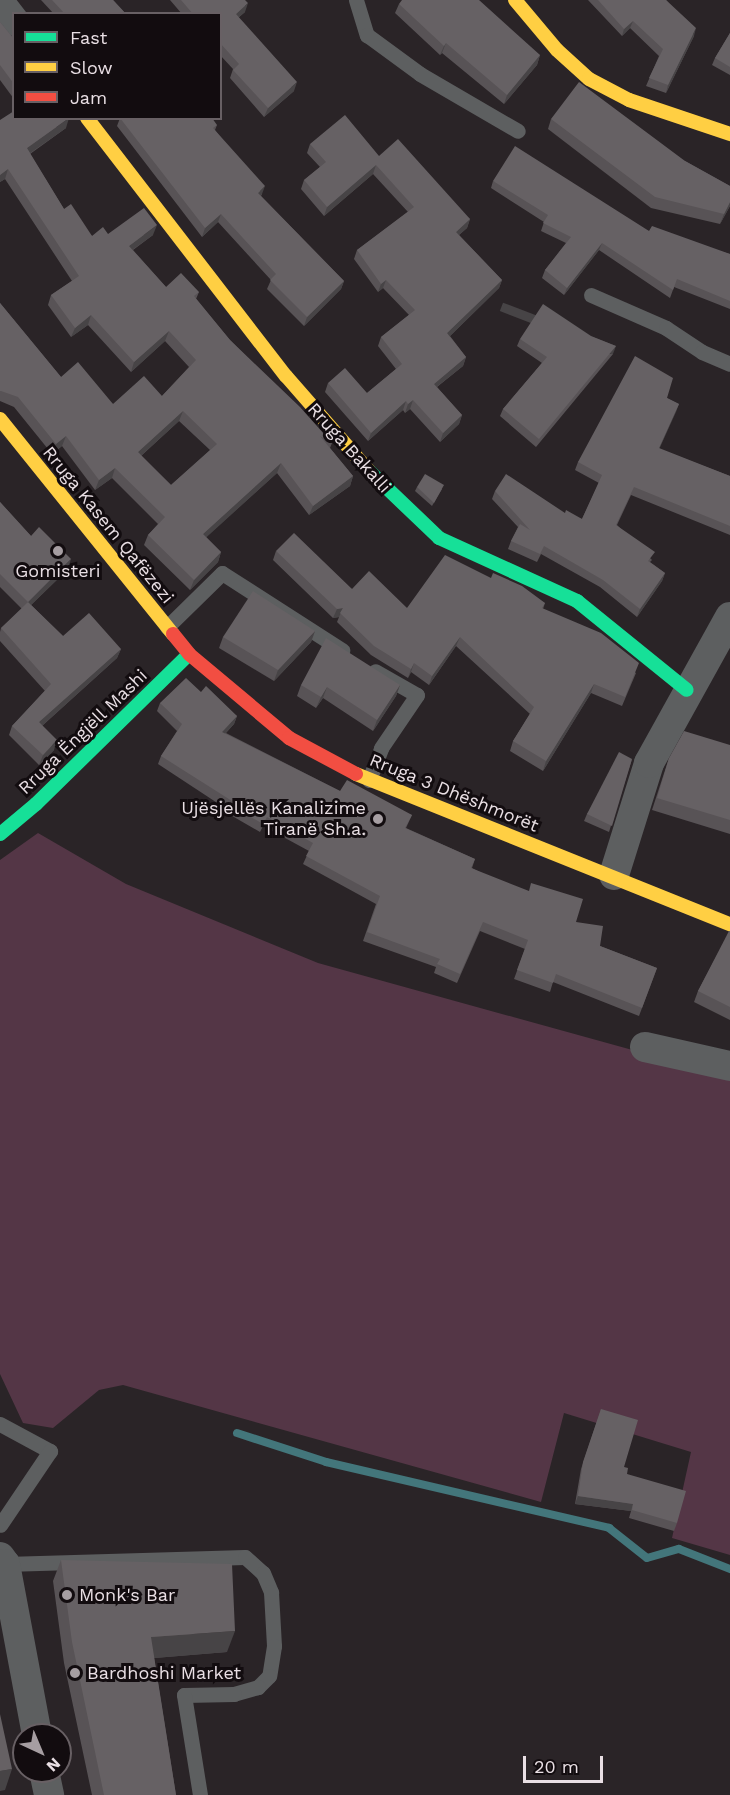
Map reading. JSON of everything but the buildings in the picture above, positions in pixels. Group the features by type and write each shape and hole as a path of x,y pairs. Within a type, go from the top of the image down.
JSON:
{"street":[{"path":"515,0 556,50 589,79 629,100 730,134"},
{"path":"0,3 12,18"},
{"name":"Rruga Bakalli","path":"89,120 286,376 384,489 439,538 577,601 687,690"},
{"name":"Rruga Kasem Qafëzezi","path":"0,419 189,654"},
{"path":"614,875 649,763 687,690 730,617"},
{"name":"Rruga 3 Dhëshmorët","path":"189,654 289,738 369,780 614,875 730,924"},
{"name":"Rruga Ëngjëll Mashi","path":"0,834 36,804 189,654"},
{"path":"645,1047 730,1066"},
{"path":"3,1561 35,1723"}],"lane":[{"path":"356,0 367,35 420,74 518,132"},
{"path":"591,295 666,328 702,352 730,364"},
{"path":"167,627 222,573 361,663 417,695 381,748 369,780"},
{"path":"0,1425 50,1451 0,1526"},
{"path":"3,1561 245,1557 263,1573 271,1592 274,1635 269,1676 258,1687 234,1694 184,1695 200,1795"}],"shaded area":[{"path":"38,833 126,884 318,963 730,1077 730,1555 672,1538 691,1452 564,1413 541,1502 123,1385 99,1390 53,1428 23,1423 0,1374 0,860"}],"waterway":[{"path":"237,1433 326,1462 609,1528 647,1558 679,1549 730,1569"}],"traffic: fast":[{"path":"369,471 439,538 577,601 687,690"},
{"path":"0,834 36,804 189,654"}],"traffic: slow":[{"path":"515,0 557,50 589,79 629,100 730,134"},
{"path":"89,120 286,376 369,471"},
{"path":"0,419 173,634"},
{"path":"356,774 730,924"}],"traffic: jam":[{"path":"173,634 189,654 289,738 356,774"}],"place":[{"name":"Gomisteri","path":"58,551"},
{"name":"Ujësjellës Kanalizime Tiranë Sh.a.","path":"378,819"},
{"name":"Monk's Bar","path":"67,1595"},
{"name":"Bardhoshi Market","path":"75,1673"}]}
